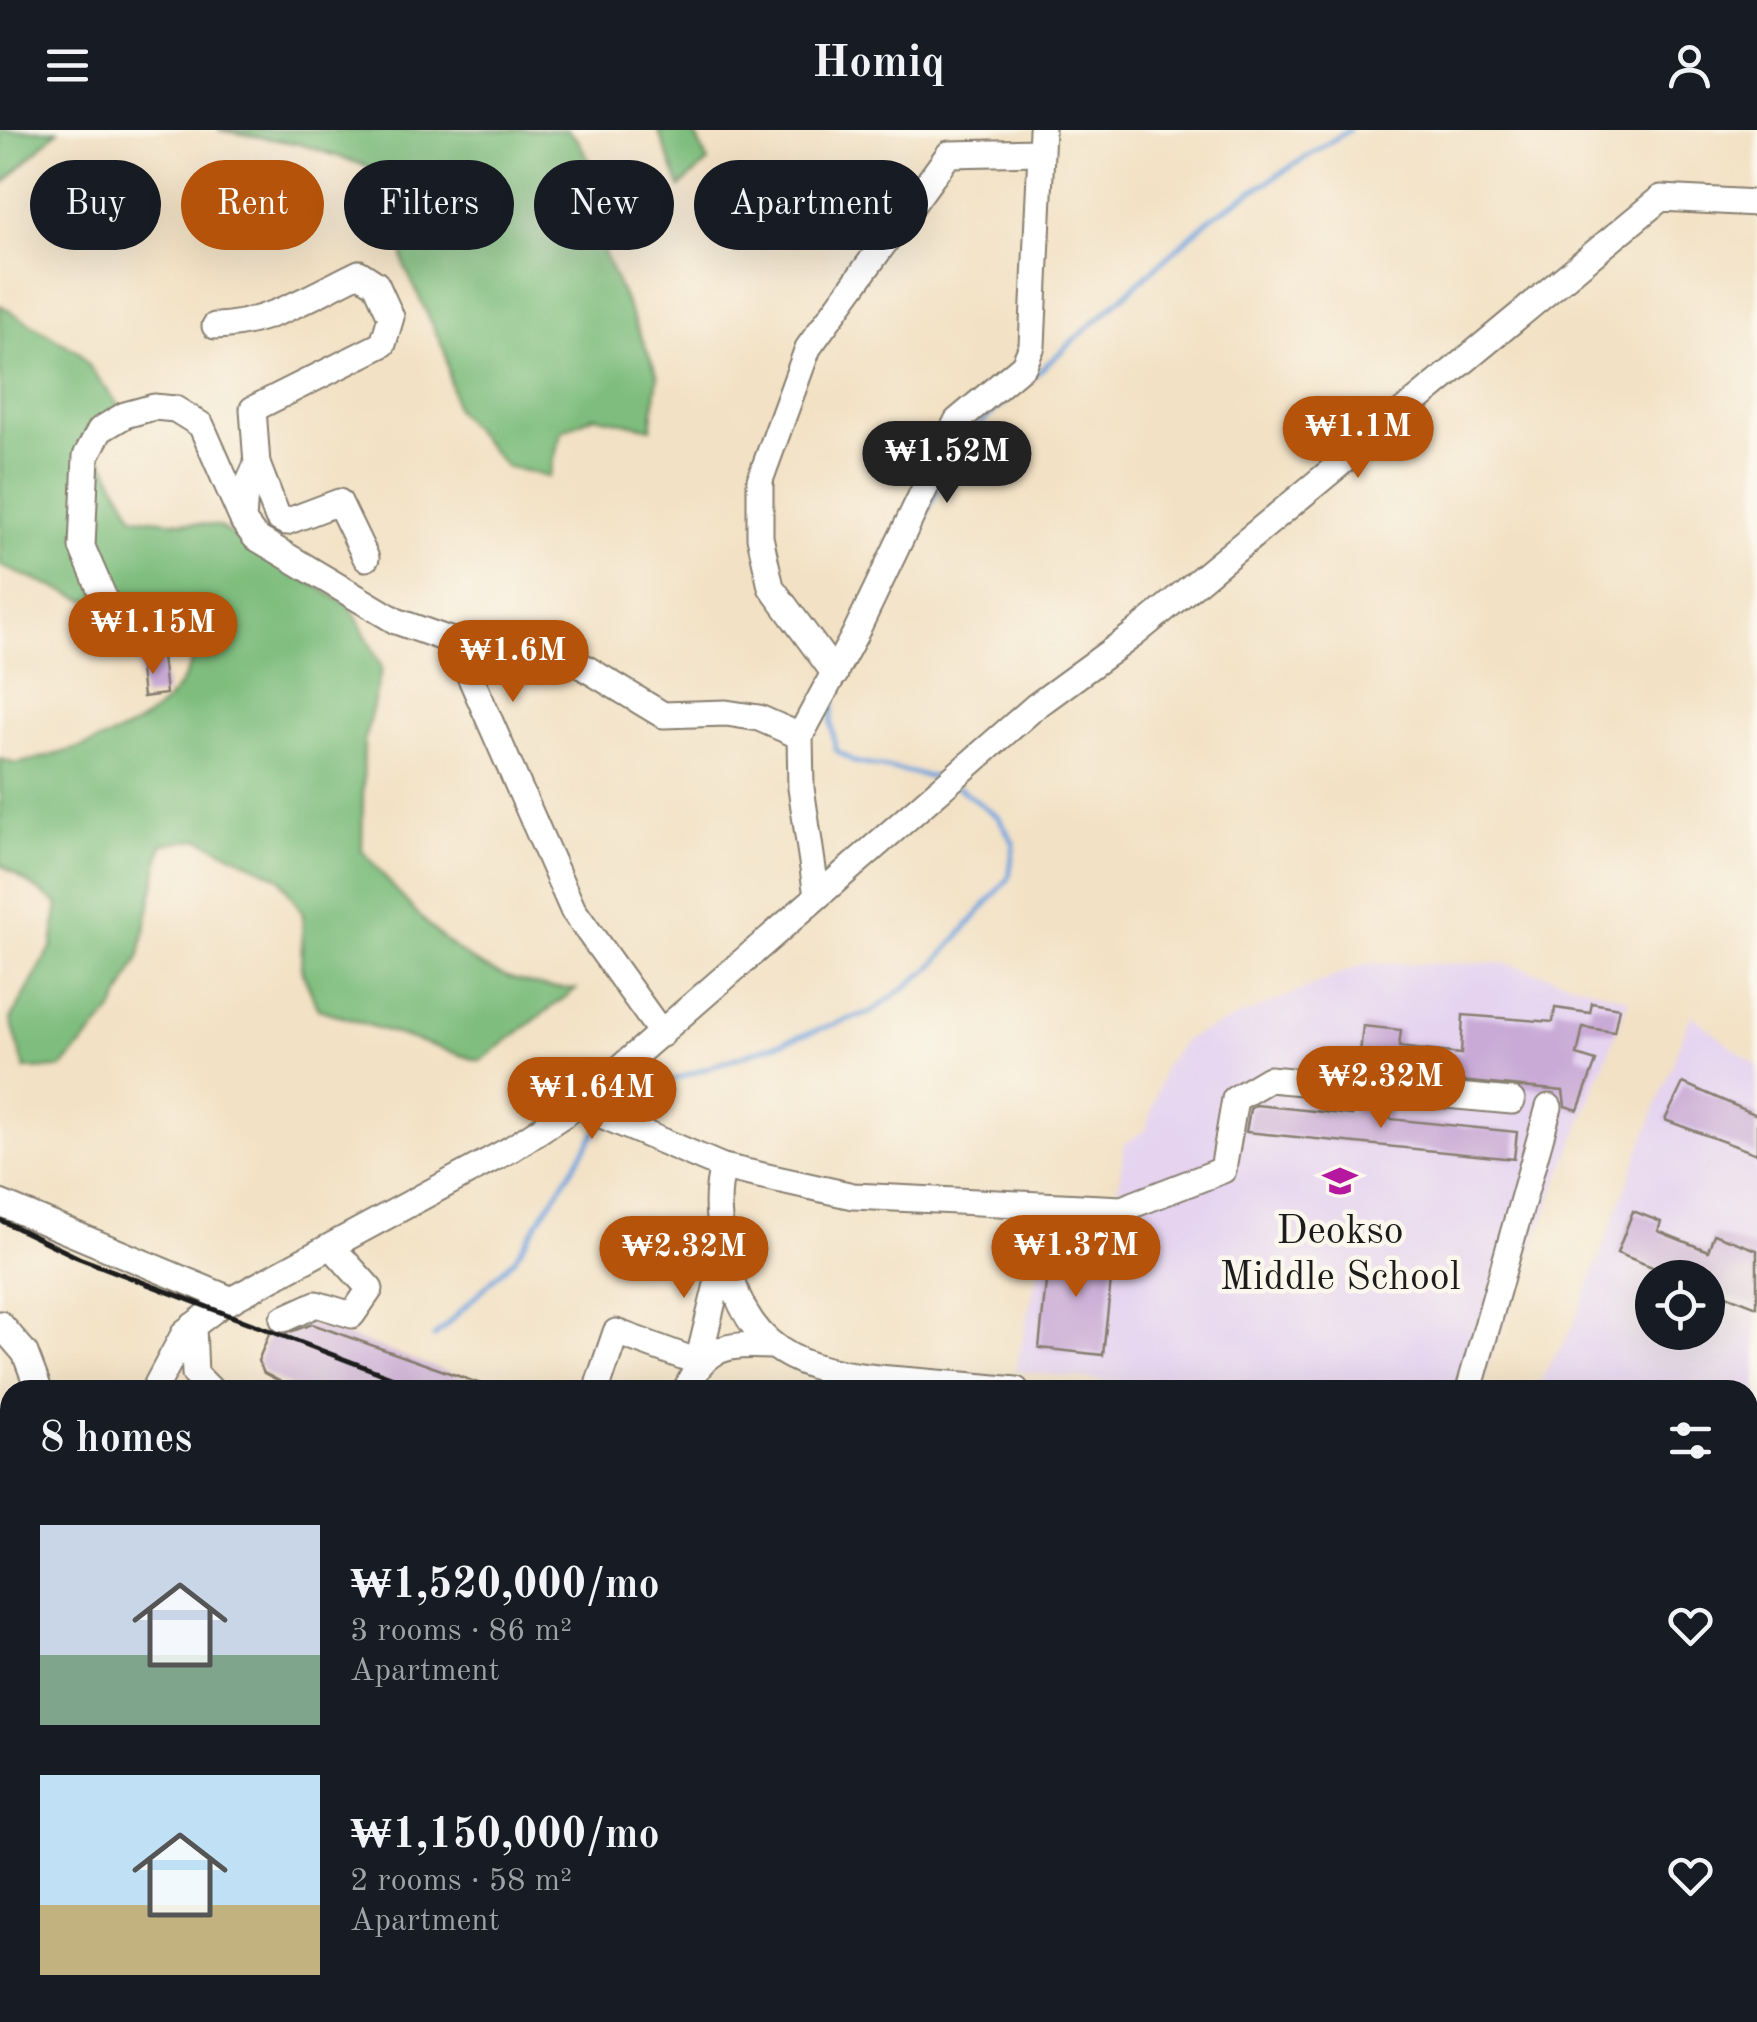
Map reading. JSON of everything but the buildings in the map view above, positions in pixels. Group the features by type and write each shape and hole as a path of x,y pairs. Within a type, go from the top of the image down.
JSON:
{"street":[{"path":"817,896 800,788 800,736 835,674 956,421 1024,365 1032,346 1041,141 948,142 808,348 760,480 760,537 772,587 835,674"},
{"path":"159,1380 185,1332 232,1300 510,1149 578,1105 963,768 1132,635 1661,198 1757,203"},
{"path":"215,326 241,326 359,274 376,284 391,317 383,344 253,409 257,464 278,518 286,522 338,502 366,558"},
{"path":"136,644 114,621 82,547 86,456 100,430 125,415 154,407 175,409 201,425 243,520 255,537 396,621 454,642 499,640 554,649 663,715 726,712 759,718 800,736"},
{"path":"243,520 245,491 257,464"},
{"path":"454,642 573,910 662,1034"},
{"path":"578,1105 723,1168 853,1196 1122,1209 1222,1170 1235,1100 1269,1080 1512,1101"},
{"path":"1472,1380 1549,1106"},
{"path":"723,1168 715,1194 734,1290 771,1346 814,1370 893,1380"},
{"path":"0,1203 232,1300"},
{"path":"283,1318 316,1304 352,1315 370,1289 334,1248"},
{"path":"698,1362 725,1250"},
{"path":"690,1380 717,1332 746,1313"},
{"path":"0,1324 25,1353 36,1380"},
{"path":"193,1326 195,1374 201,1380"},
{"path":"600,1380 616,1332 698,1362 732,1344 771,1346"}],"shaded area":[{"name":"Deokso Middle School","path":"1505,963 1629,999 1482,1380 1094,1380 1015,1371 1052,1213 1115,1216 1124,1145 1146,1129 1164,1066 1185,1039 1365,964"},
{"path":"1691,1015 1757,1066 1757,1380 1541,1380 1572,1328"}],"green space":[{"path":"0,130 58,130 0,187"},
{"path":"218,130 567,130 578,140 588,160 534,160 534,250 603,250 658,376 651,428 594,416 562,431 549,477 505,466 455,409 445,352 405,267 402,250 514,250 514,160 349,160 300,144"},
{"path":"658,130 693,130 707,160 694,160 694,174 680,187 674,160 670,160"},
{"path":"0,305 78,352 120,407 98,452 134,517 218,526 351,607 382,668 364,742 362,850 430,927 478,964 506,977 576,989 480,1061 318,1009 301,968 303,914 280,878 200,839 162,844 140,955 114,1009 62,1068 25,1069 11,1020 52,946 58,904 0,864 0,759 16,764 103,740 130,728 174,693 189,669 197,639 163,619 114,611 0,566"}],"waterway":[{"path":"865,642 961,441 1212,217 1349,130"},
{"path":"835,696 831,722 836,750 854,762 939,778"},
{"path":"616,1110 661,1084 873,1011 930,969 1009,878 1014,844 999,818 958,787"},
{"path":"434,1337 515,1258 601,1124"}],"railway":[{"path":"0,1220 79,1258 399,1380"}],"place":[{"name":"Deokso Middle School","path":"1340,1181"}]}
